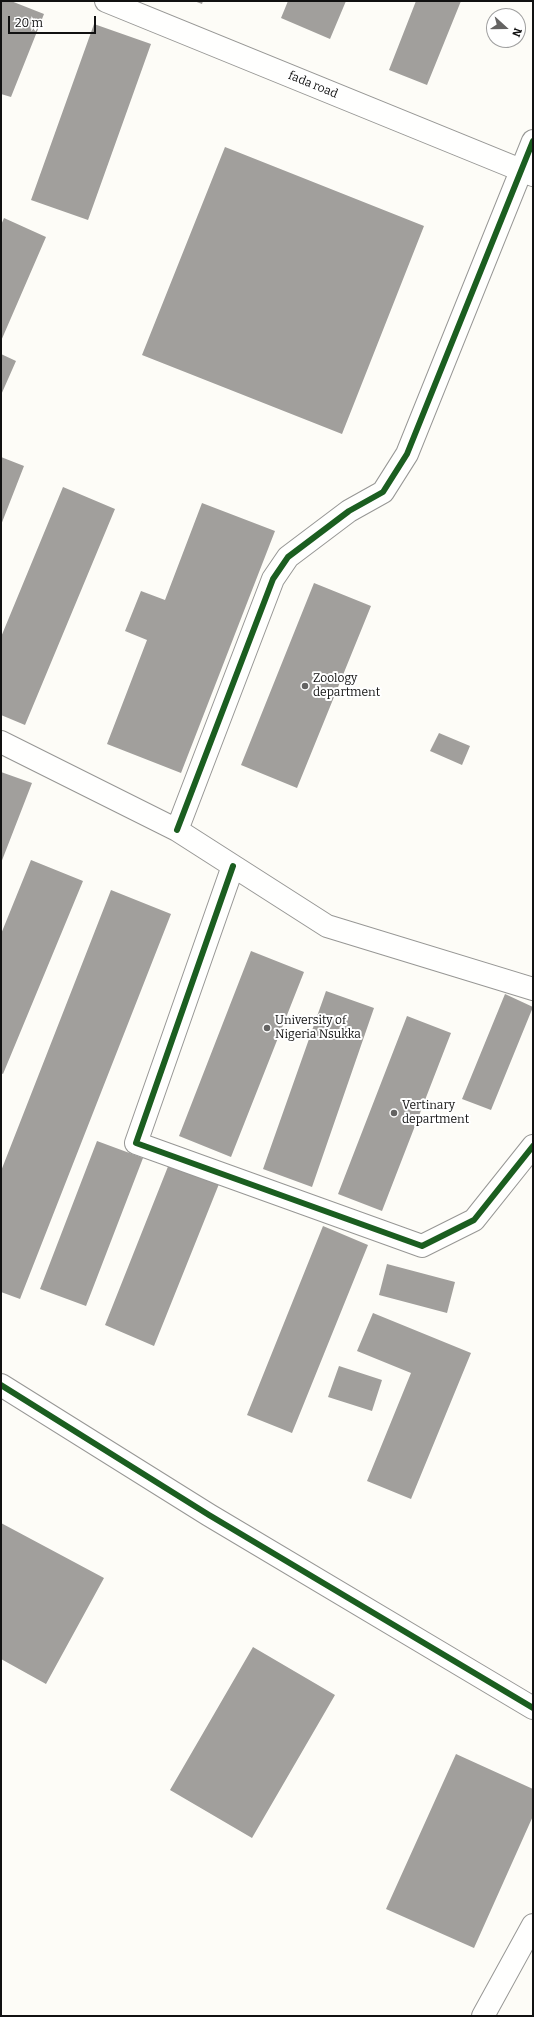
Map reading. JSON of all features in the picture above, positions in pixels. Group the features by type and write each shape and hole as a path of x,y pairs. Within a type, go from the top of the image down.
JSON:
{"street":[{"name":"fada road","path":"106,1 527,172"},
{"path":"176,830 274,579 288,557 350,511 383,492 407,454 527,172 533,141"},
{"path":"1,742 176,830 327,926 533,989"},
{"path":"234,866 136,1144 422,1246 474,1220 533,1146"},
{"path":"1,1385 216,1519 533,1708"},
{"path":"483,2016 533,1925"}],"building":[{"path":"1,1 11,1 44,14 11,97 1,94"},
{"path":"194,1 203,1 202,4"},
{"path":"288,1 346,1 330,39 281,18"},
{"path":"416,1 461,1 427,85 389,70"},
{"path":"94,24 151,44 88,220 31,200"},
{"path":"225,147 424,226 342,434 142,355"},
{"path":"4,218 46,237 1,341 1,225"},
{"path":"1,354 16,361 1,395"},
{"path":"1,457 24,466 1,525"},
{"path":"63,487 115,509 25,725 1,715 1,637"},
{"path":"202,503 275,531 181,773 107,744 147,640 125,631 141,591 165,600"},
{"name":"Zoology department","path":"314,583 371,606 297,788 241,765"},
{"path":"439,733 470,746 462,765 430,751"},
{"path":"1,772 32,783 1,863"},
{"path":"31,860 83,881 3,1074 1,1073 1,934"},
{"path":"111,890 171,914 20,1299 1,1292 1,1171"},
{"path":"251,951 304,972 231,1157 179,1136"},
{"path":"326,991 374,1008 312,1187 263,1169"},
{"path":"505,994 533,1007 491,1110 462,1099"},
{"name":"Vertinary department","path":"407,1016 451,1033 382,1211 338,1194"},
{"path":"97,1141 143,1158 86,1306 40,1289"},
{"path":"169,1164 219,1184 154,1346 105,1325"},
{"path":"323,1226 368,1245 292,1433 247,1415"},
{"path":"387,1264 455,1282 447,1313 379,1295"},
{"path":"373,1313 471,1353 411,1499 367,1481 411,1373 357,1351"},
{"path":"339,1366 382,1380 372,1411 328,1397"},
{"path":"1,1523 104,1578 46,1684 1,1659"},
{"path":"253,1647 335,1695 252,1838 170,1790"},
{"path":"456,1754 533,1789 533,1816 474,1948 386,1909"}],"cycle path":[{"path":"177,830 273,579 288,557 349,511 383,492 407,454 533,141"},
{"path":"233,866 136,1143 422,1246 474,1220 533,1146"},
{"path":"1,1385 209,1515 533,1708"}],"place":[{"name":"Zoology department","path":"305,686"},
{"name":"University of Nigeria Nsukka","path":"267,1028"},
{"name":"Vertinary department","path":"394,1113"}]}
